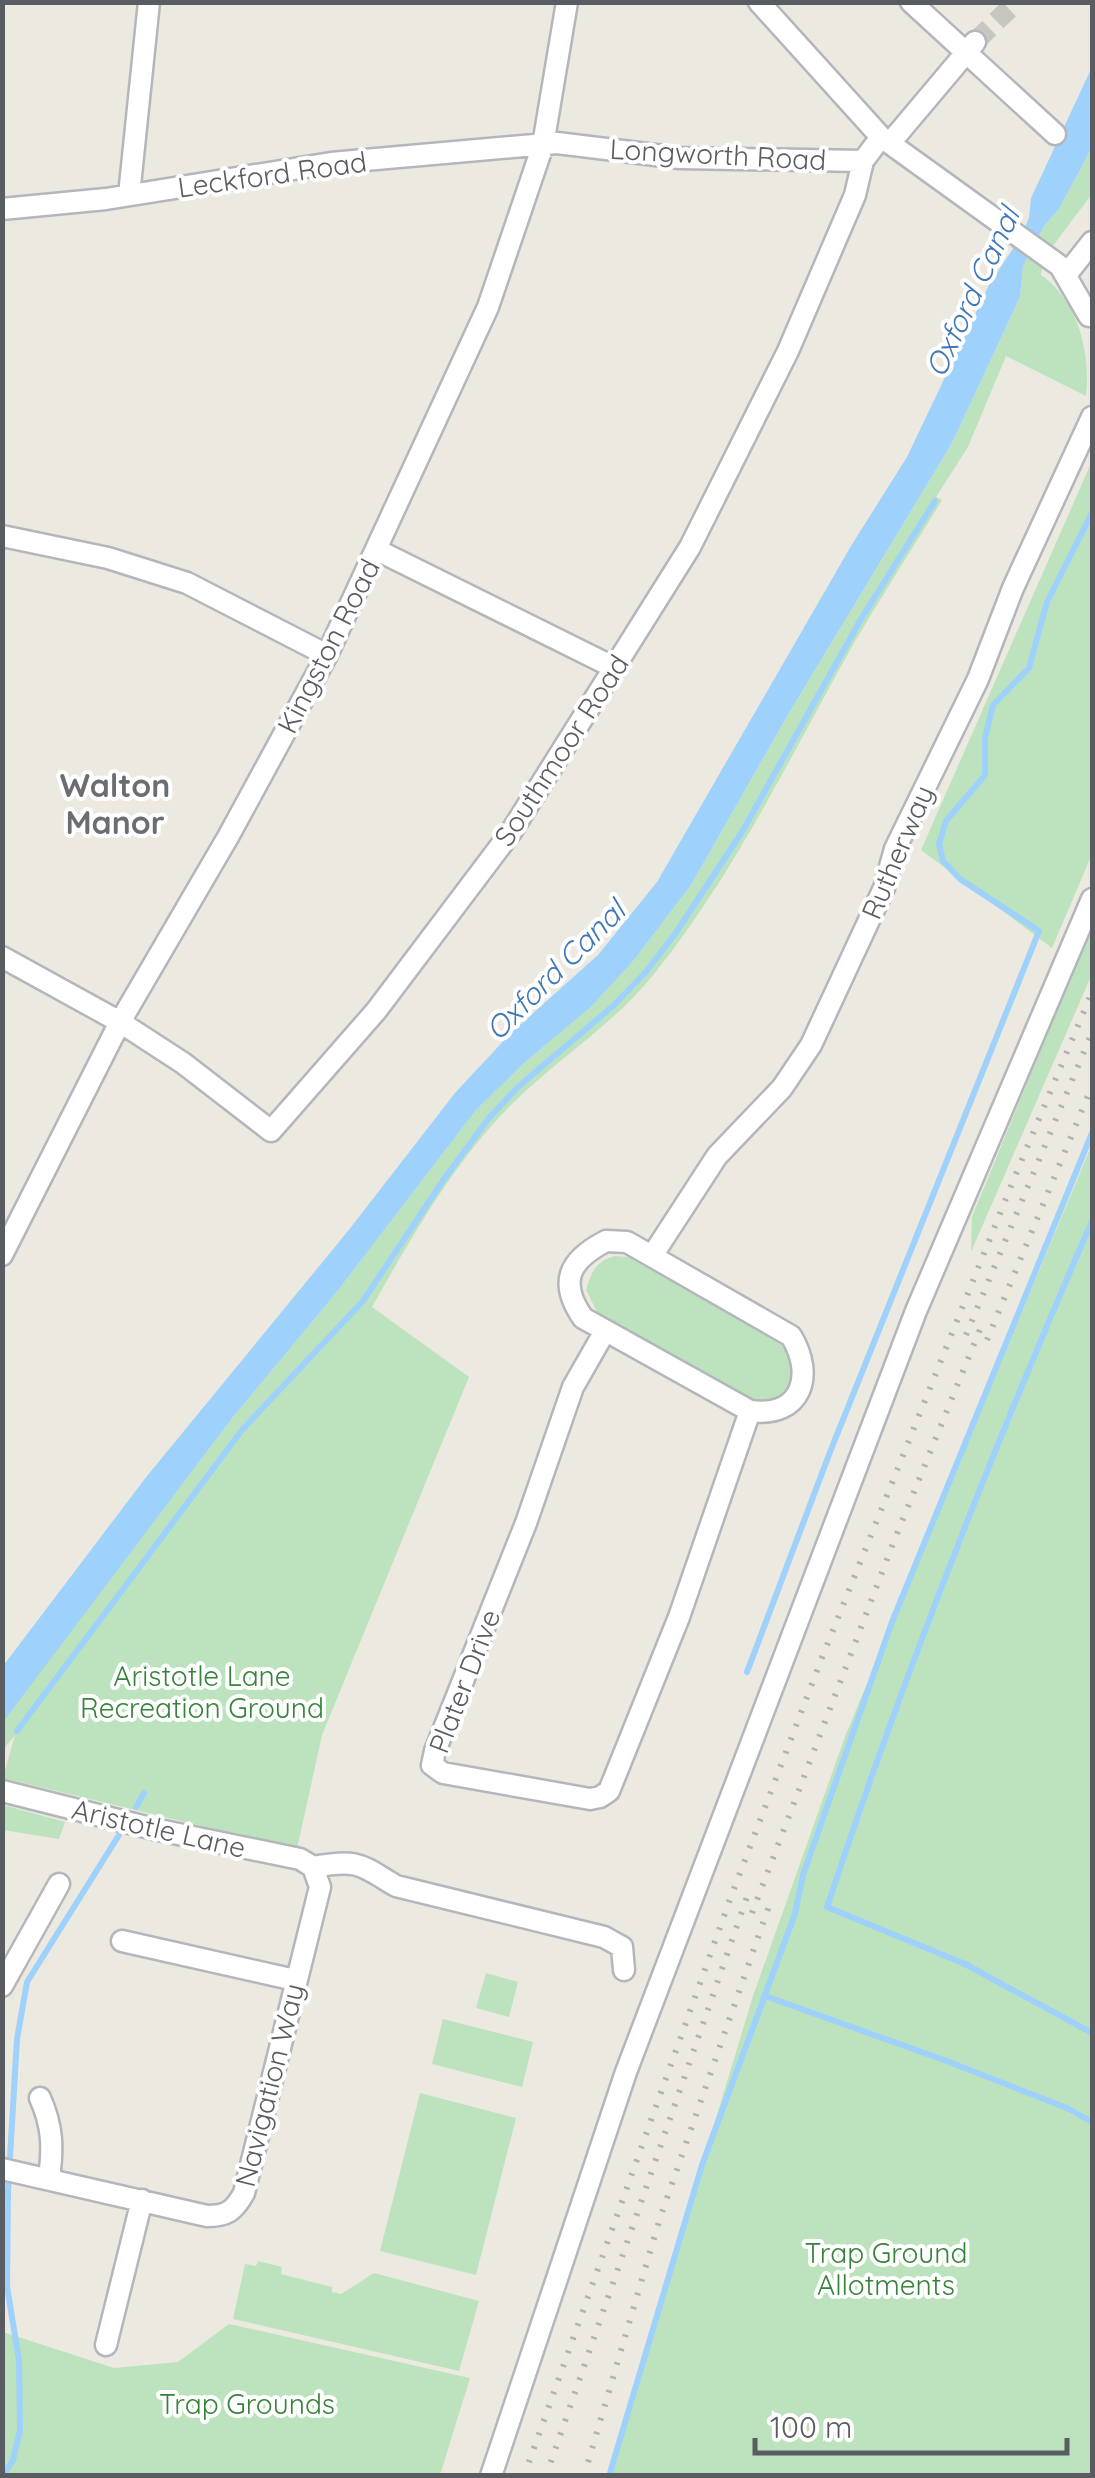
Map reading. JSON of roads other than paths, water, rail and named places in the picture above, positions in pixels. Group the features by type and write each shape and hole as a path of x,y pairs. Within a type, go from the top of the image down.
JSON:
{"street":[{"path":"129,195 149,2"},
{"name":"Kingston Road","path":"2,1255 120,1022 228,837 327,655 488,307 543,145 567,2"},
{"path":"759,2 885,140 1066,275 1091,319"},
{"path":"911,2 969,47 1056,134"},
{"name":"Longworth Road","path":"543,145 557,143 680,158 863,160 969,47"},
{"name":"Leckford Road","path":"8,209 129,195 331,163 543,145"},
{"name":"Southmoor Road","path":"2,957 120,1022 183,1063 270,1131 376,1011 511,832 690,547 788,351 855,195 863,160"},
{"path":"8,209 12,186"},
{"path":"1066,275 1092,242"},
{"name":"Rutherway","path":"652,1256 717,1156 782,1088 811,1045 884,888 895,849 978,678 1013,588 1092,417"},
{"path":"2,536 108,558 187,583 327,655"},
{"path":"377,550 615,668"},
{"path":"491,2476 626,2072 902,1348 1092,899"},
{"path":"606,1241 627,1242 791,1336 802,1353 805,1374 798,1393 782,1408 766,1413 750,1411 606,1331 583,1318 572,1302 568,1277 582,1253 606,1241"},
{"name":"Plater Drive","path":"606,1331 574,1387 519,1541 435,1751 432,1764 442,1774 590,1799 609,1790 679,1617 750,1411"},
{"name":"Aristotle Lane","path":"2,1791 154,1829 300,1859 314,1867 339,1862 369,1867 396,1886 604,1937 622,1948 624,1970"},
{"name":"Navigation Way","path":"2,2170 207,2216 221,2216 234,2210 244,2193 320,1887 314,1867"},
{"path":"2,1986 58,1884"},
{"path":"122,1941 295,1980"},
{"path":"40,2098 49,2118 53,2143 46,2178"},
{"path":"106,2345 142,2200"}],"water":[{"name":"Oxford Canal","path":"1092,67 1092,147 1023,266 1020,297 952,443 786,718 691,885 634,960 592,1006 476,1110 336,1293 233,1417 3,1722 3,1666 147,1476 348,1231 455,1093 511,1033 598,955 657,882 851,546 907,457 990,283 1020,238 1029,218 1031,198"}],"waterway":[{"path":"17,1731 242,1430 363,1301 489,1118 518,1087 613,1006 675,934 742,832 861,619 935,501"},
{"path":"747,1672 830,1452 1039,931 960,879 943,861 939,844 946,821 985,775 985,738 993,705 1029,668 1047,602 1092,513"},
{"path":"609,2476 702,2165 795,1914 803,1875 892,1622 1092,1133"},
{"path":"1092,1221 952,1561 827,1907 965,1964 1092,2033"},
{"path":"136,1807 144,1793"},
{"path":"3,2476 13,2460 20,2430 19,2361 7,2286 8,2191 17,2039 27,1982 119,1835"},
{"path":"765,1996 944,2060 1067,2108 1092,2122"}],"tunnel":[{"path":"975,42 1009,9"}],"railway":[{"path":"524,2476 729,1902 821,1660 1092,992"},
{"path":"966,1335 1091,1035"},
{"path":"987,1340 1092,1086"},
{"path":"752,1913 894,1541 983,1322"},
{"path":"546,2476 748,1894"},
{"path":"584,2476 660,2218 771,1900"}],"district":[{"name":"Walton Manor","path":"115,804"}],"park label":[{"name":"Aristotle Lane Recreation Ground","path":"202,1691"},
{"name":"Trap Ground Allotments","path":"886,2268"},
{"name":"Trap Grounds","path":"247,2403"}]}
